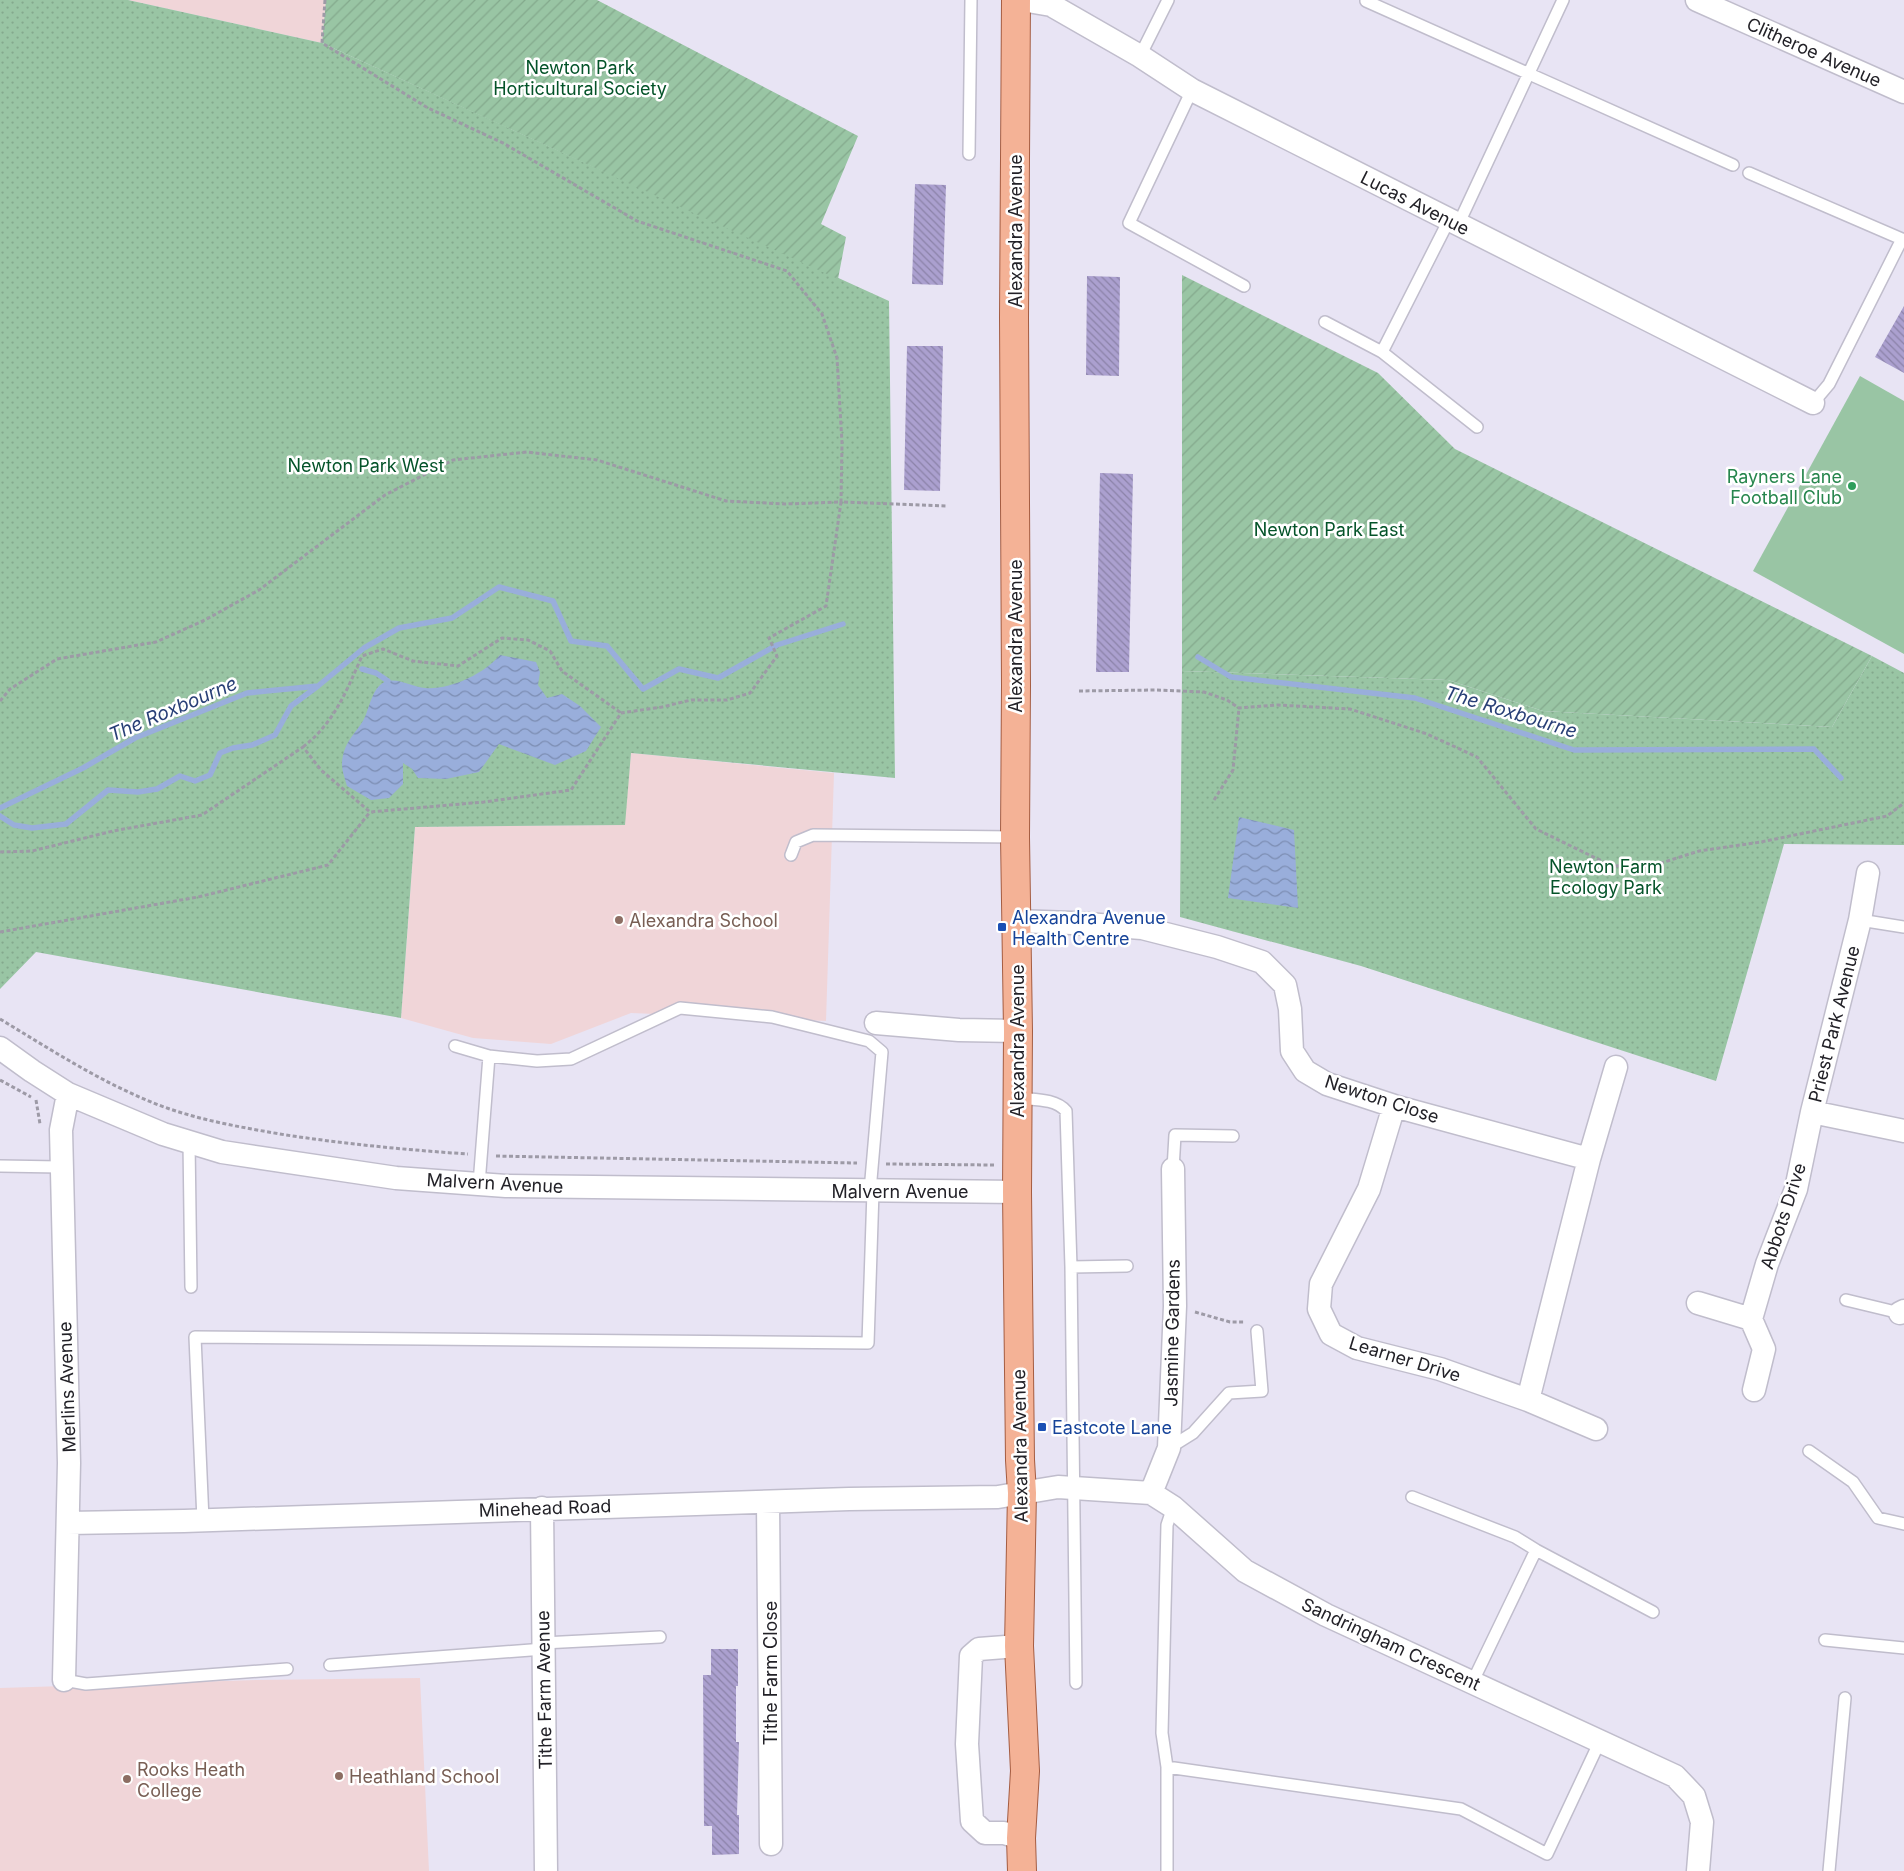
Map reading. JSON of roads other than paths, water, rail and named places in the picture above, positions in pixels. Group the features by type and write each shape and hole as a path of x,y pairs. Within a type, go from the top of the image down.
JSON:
{"main road":[{"name":"Alexandra Avenue","path":"1016,0 1014,298 1016,647 1014,837 1018,1031 1017,1192 1022,1494 1019,1646 1025,1771 1021,1838 1022,1871"}],"street":[{"name":"Lucas Avenue","path":"1022,0 1051,5 1140,56 1192,90 1813,403"},
{"name":"Clitheroe Avenue","path":"1697,0 1904,92"},
{"name":"Priest Park Avenue","path":"1868,873 1860,920 1812,1112 1904,1131"},
{"name":"Newton Close","path":"1016,922 1072,923 1142,928 1217,947 1262,962 1285,985 1290,1009 1292,1051 1305,1071 1327,1084 1394,1106 1589,1159"},
{"path":"876,1023 960,1030 1018,1031"},
{"name":"Malvern Avenue","path":"0,1048 68,1094 163,1134 222,1152 396,1178 526,1186 1017,1192"},
{"path":"1528,1400 1589,1159 1616,1067"},
{"name":"Merlins Avenue","path":"64,1680 69,1463 60,1130 68,1094"},
{"name":"Learner Drive","path":"1394,1106 1369,1189 1321,1284 1318,1309 1331,1334 1357,1348 1440,1369 1528,1400 1596,1430"},
{"name":"Abbots Drive","path":"1751,1319 1766,1264 1796,1189 1812,1112"},
{"name":"Jasmine Gardens","path":"1151,1493 1169,1448 1175,1306 1173,1169"},
{"path":"1698,1303 1751,1319 1764,1349 1754,1390"},
{"name":"Sandringham Crescent","path":"1022,1494 1058,1487 1151,1493 1173,1507 1246,1572 1326,1615 1675,1776 1694,1796 1702,1822 1698,1871"},
{"name":"Minehead Road","path":"68,1523 849,1499 998,1497 1022,1494"},
{"name":"Tithe Farm Close","path":"768,1502 771,1844"},
{"name":"Tithe Farm Avenue","path":"542,1508 546,1871"},
{"path":"1019,1646 979,1649 971,1656 967,1744 972,1821 985,1833 1004,1833 1021,1838"}],"lane":[{"path":"969,154 971,0"},
{"path":"1140,56 1168,0"},
{"path":"1382,352 1454,222 1563,0"},
{"path":"1366,1 1733,165"},
{"path":"1192,90 1129,223 1244,286"},
{"path":"1749,173 1903,240 1828,384 1813,403"},
{"path":"1325,322 1382,352 1476,427"},
{"path":"791,855 796,842 813,835 1014,837"},
{"path":"1860,920 1904,927"},
{"path":"203,1520 195,1337 868,1343 871,1191 882,1052 870,1042 772,1017 680,1008 571,1059 537,1061 490,1056 455,1046"},
{"path":"479,1184 490,1056"},
{"path":"1018,1098 1054,1102 1061,1105 1066,1111 1071,1267 1076,1683"},
{"path":"1173,1169 1175,1135 1233,1136"},
{"path":"189,1142 191,1287"},
{"path":"0,1166 60,1167"},
{"path":"1071,1267 1127,1266"},
{"path":"1846,1300 1902,1312"},
{"path":"1169,1448 1193,1433 1229,1393 1262,1391 1257,1331"},
{"path":"1809,1452 1853,1482 1878,1518 1904,1524"},
{"path":"1412,1497 1515,1537 1653,1612"},
{"path":"1167,1871 1167,1768 1162,1733 1162,1713 1167,1525 1173,1507"},
{"path":"1472,1683 1536,1550"},
{"path":"330,1665 660,1637"},
{"path":"1825,1640 1904,1648"},
{"path":"64,1680 86,1684 287,1669"},
{"path":"1829,1871 1845,1698"},
{"path":"1167,1768 1461,1809 1547,1854 1600,1741"}],"water":[{"path":"500,655 536,662 540,672 538,685 547,698 562,694 580,706 601,727 586,751 555,765 499,744 479,772 446,779 418,778 412,769 403,763 403,784 389,798 371,800 347,786 342,767 343,756 350,739 364,719 378,687 392,680 425,688 445,686 476,674"},
{"path":"1239,817 1294,830 1298,908 1228,898"}],"waterway":[{"name":"The Roxbourne","path":"0,808 83,768 135,738 247,693 318,686 364,648 399,628 452,618 499,587 553,601 571,641 607,646 643,689 679,669 718,678 777,645 843,624"},
{"name":"The Roxbourne","path":"1198,657 1231,677 1415,698 1574,750 1814,749 1841,778"},
{"path":"362,669 376,673 388,681"},
{"path":"0,816 14,825 32,828 66,824 108,790 138,792 157,789 180,776 195,781 210,775 220,753 233,748 252,745 275,735 291,706 318,686"}],"place":[{"name":"Rayners Lane Football Club","path":"1852,486"},
{"name":"Alexandra School","path":"619,920"},
{"name":"Alexandra Avenue Health Centre","path":"1002,927"},
{"name":"Eastcote Lane","path":"1042,1427"},
{"name":"Heathland School","path":"339,1776"},
{"name":"Rooks Heath College","path":"127,1779"}],"park label":[{"name":"Newton Park Horticultural Society","path":"580,77"},
{"name":"Newton Park West","path":"366,465"},
{"name":"Newton Park East","path":"1329,529"},
{"name":"Newton Farm Ecology Park","path":"1606,876"}]}
